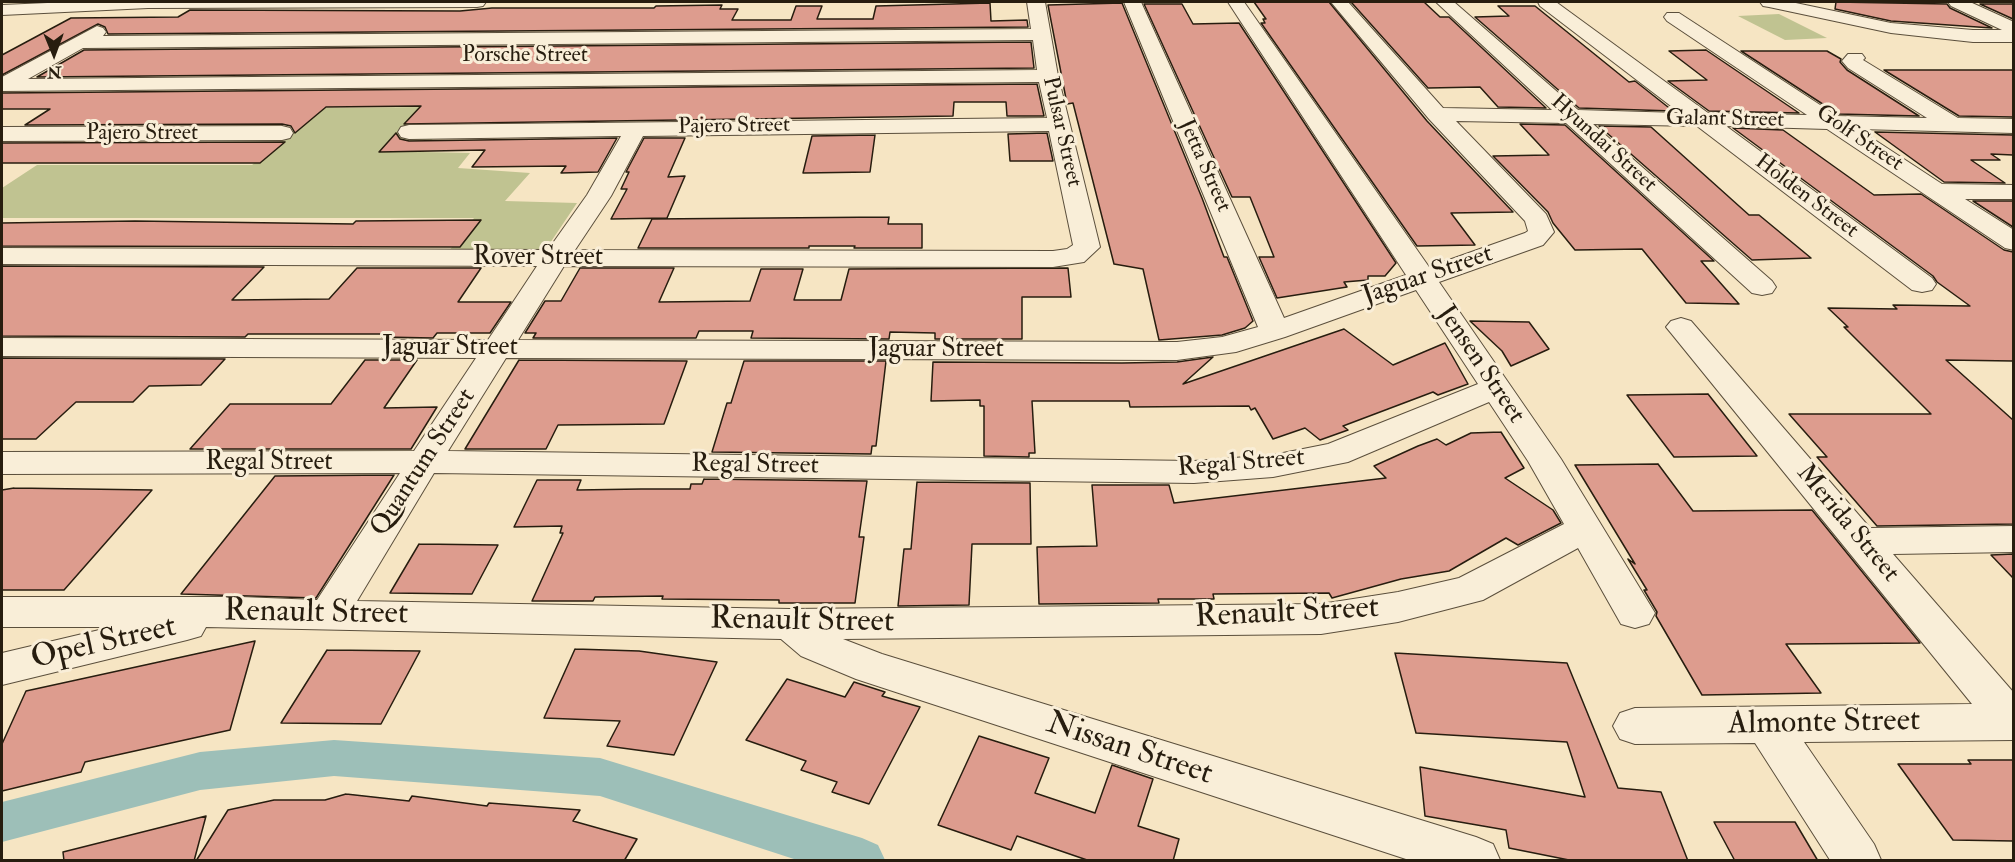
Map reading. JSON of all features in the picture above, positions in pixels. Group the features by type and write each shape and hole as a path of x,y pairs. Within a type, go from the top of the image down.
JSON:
{"street":[{"path":"2,85 149,2"},
{"path":"2,10 149,2 477,2"},
{"name":"Pulsar Street","path":"1036,2 1048,76 1086,247 1075,256"},
{"name":"Jetta Street","path":"1132,2 1275,331"},
{"name":"Jensen Street","path":"1236,2 1544,459 1635,613"},
{"name":"Jaguar Street","path":"2,347 1177,351 1226,345 1275,331 1534,239 1541,232 1537,219 1437,114 1339,2"},
{"name":"Hyundai Street","path":"1444,2 1762,287"},
{"name":"Holden Street","path":"1546,2 1922,284"},
{"path":"1769,2 1891,28 1973,36 2013,36"},
{"path":"1958,2 2013,29"},
{"path":"2,24 34,8"},
{"name":"Golf Street","path":"1673,17 2013,242"},
{"path":"79,42 1041,34"},
{"path":"1855,58 1852,61 1855,64 1954,125"},
{"name":"Porsche Street","path":"2,85 1048,76"},
{"name":"Galant Street","path":"1437,114 2013,126"},
{"name":"Pajero Street","path":"409,132 1060,124"},
{"name":"Quantum Street","path":"328,616 423,462 555,259 599,196 636,129"},
{"name":"Pajero Street","path":"2,134 282,133"},
{"path":"1936,191 2013,192"},
{"name":"Rover Street","path":"2,255 555,259 1053,259 1075,256"},
{"name":"Merida Street","path":"1682,327 2013,722"},
{"name":"Regal Street","path":"2,463 423,462 1205,471 1273,466 1336,454 1495,388"},
{"name":"Renault Street","path":"2,612 241,612 328,616 790,624 1321,619 1398,608 1469,590 1584,529"},
{"path":"1862,541 2013,539"},
{"name":"Opel Street","path":"2,669 241,612"},
{"name":"Nissan Street","path":"790,624 815,645 871,667 1476,861"},
{"name":"Almonte Street","path":"1635,726 2013,722"},
{"path":"1767,725 1857,861"}],"green space":[{"path":"1779,14 1827,38 1785,40 1738,16"},
{"path":"426,107 398,138 434,137 423,152 470,153 458,168 530,173 505,201 577,203 544,252 449,251 474,218 2,218 2,188 37,165 252,165 320,108"}],"building":[{"path":"1254,2 1329,2 1427,121 1513,212 1451,213 1475,245 1417,246 1261,23 1265,23 1263,19 1266,19"},
{"path":"1351,2 1424,2 1440,17 1449,17 1546,108 1498,107 1480,87 1428,88"},
{"path":"1836,2 1947,4 1950,8 1992,28 1891,21 1835,9"},
{"path":"990,3 991,21 1027,20 1028,27 108,34 105,27 98,24 2,75 2,55 71,18 178,17 190,10 460,11 492,8 654,8 656,6 722,5 720,9 738,9 732,20 791,20 796,6 822,6 817,19 873,19 876,6"},
{"path":"1122,3 1224,257 1227,257 1253,321 1245,328 1222,335 1159,340 1143,269 1114,264 1073,103 1067,104 1048,5"},
{"path":"1144,4 1182,4 1193,24 1239,23 1396,263 1385,276 1368,276 1368,280 1344,282 1347,287 1277,298 1259,257 1274,257 1250,197 1232,197"},
{"path":"1980,4 2013,4 2013,19"},
{"path":"1498,6 1535,6 1629,82 1635,81 1673,111 1579,108 1475,17 1509,16"},
{"path":"1031,42 1034,68 37,77 84,50"},
{"path":"1706,50 1799,113 1709,111 1668,81 1707,80 1669,51"},
{"path":"1741,51 1827,51 1841,59 1840,62 1847,70 1919,116 1838,114"},
{"path":"1884,70 2013,70 2013,117 1959,116"},
{"path":"1037,84 1044,116 1007,116 1006,102 954,102 953,116 404,124 421,106 326,107 295,133 291,126 282,124 25,125 50,109 2,109 2,93"},
{"path":"1520,124 1565,125 1714,261 1701,261 1739,304 1686,303 1642,249 1575,250 1553,223 1548,212 1493,156 1549,155"},
{"path":"1599,126 1651,127 1749,215 1759,215 1811,258 1752,260"},
{"path":"1733,128 1783,130 1874,195 1921,194 2004,250 2013,252 2013,361 1946,360 2013,420 2013,524 1877,526 1817,457 1827,457 1789,414 1931,414 1828,308 1897,309 1893,305 1970,306"},
{"path":"1875,132 2013,135 2013,155 1991,154 2000,160 1971,160 2005,183 1944,182"},
{"path":"396,133 400,139 409,141 617,138 598,172 561,173 566,166 472,167 485,150 379,152"},
{"path":"1047,133 1053,161 1010,161 1008,134"},
{"path":"875,135 870,172 803,173 812,136"},
{"path":"644,138 685,138 668,177 685,176 667,218 611,219 627,189 621,189 629,172 626,172"},
{"path":"285,142 260,163 2,163 2,143"},
{"path":"1973,201 2013,201 2013,227"},
{"path":"889,217 888,224 922,224 922,248 809,246 809,248 638,248 652,219"},
{"path":"481,220 460,247 2,246 2,223 135,221 353,224 356,221"},
{"path":"2,266 264,267 232,300 329,299 357,268 481,268 458,302 511,302 490,333 437,333 433,338 382,337 383,334 248,334 245,337 2,336"},
{"path":"580,268 674,268 659,302 750,301 761,269 803,269 794,300 841,300 849,269 1068,268 1071,297 1022,297 1022,339 935,339 935,333 890,332 889,339 751,338 753,331 699,331 696,338 533,338 536,333 525,333 545,301 561,301"},
{"path":"1470,321 1529,322 1549,349 1511,366 1502,351"},
{"path":"1344,329 1393,365 1445,343 1468,384 1438,395 1433,392 1343,426 1348,430 1320,440 1305,428 1273,439 1255,408 1251,410 1249,406 1130,407 1129,401 1032,401 1035,453 1029,453 1029,457 984,456 984,406 980,406 980,400 931,401 933,362 1122,363 1177,362 1213,357 1183,384"},
{"path":"2,358 225,359 201,385 149,386 133,402 76,402 36,439 2,439"},
{"path":"365,360 417,360 384,408 437,407 411,449 190,449 230,404 331,404"},
{"path":"519,360 687,361 664,424 558,425 546,449 465,449"},
{"path":"744,361 886,361 876,446 872,446 871,454 712,452 727,403 731,403"},
{"path":"1708,394 1757,456 1674,457 1627,395"},
{"path":"1501,432 1524,468 1505,478 1553,510 1561,523 1518,545 1506,538 1449,571 1401,579 1332,598 1329,593 1213,594 1214,599 1158,599 1159,603 1039,604 1037,547 1097,546 1092,485 1169,485 1174,503 1386,478 1374,466 1418,446 1437,439 1446,445 1471,433"},
{"path":"1658,464 1693,511 1812,510 1920,643 1786,644 1821,693 1702,695 1656,616 1657,612 1644,590 1647,590 1628,559 1635,564 1575,465"},
{"path":"394,475 316,598 181,594 275,476"},
{"path":"704,479 867,481 859,537 864,537 855,603 662,599 663,596 595,597 593,601 532,601 563,533 560,533 562,526 514,527 537,480 581,480 577,490 690,489 691,484 702,484"},
{"path":"917,482 1030,483 1031,544 972,544 969,605 898,606 904,549 911,549"},
{"path":"14,488 152,490 64,590 2,590 2,490"},
{"path":"419,544 498,545 472,594 390,593"},
{"path":"2013,554 2013,578 1991,555"},
{"path":"255,641 230,730 85,762 81,772 2,791 2,744 26,691"},
{"path":"575,649 639,651 717,662 674,755 607,746 620,721 544,718"},
{"path":"327,650 420,651 381,724 281,723"},
{"path":"1395,653 1567,663 1618,788 1661,792 1688,861 1574,861 1509,848 1506,830 1425,816 1420,767 1585,797 1567,742 1416,733"},
{"path":"787,679 845,697 854,682 885,692 882,696 920,707 869,804 832,792 837,782 801,770 806,761 746,740"},
{"path":"979,736 1049,758 1035,793 1095,813 1112,765 1153,779 1138,826 1179,839 1173,861 1090,861 1017,836 1011,850 938,825"},
{"path":"1968,760 2013,760 2013,841 1953,840 1898,764 1971,764"},
{"path":"346,794 409,801 412,796 487,806 489,803 580,810 573,821 637,839 624,861 196,861 228,810 274,800 325,800"},
{"path":"206,816 194,861 64,861 63,852"},
{"path":"1714,822 1795,822 1818,861 1735,861"}],"waterway":[{"path":"2,822 200,771 334,758 600,777 862,860"}]}
